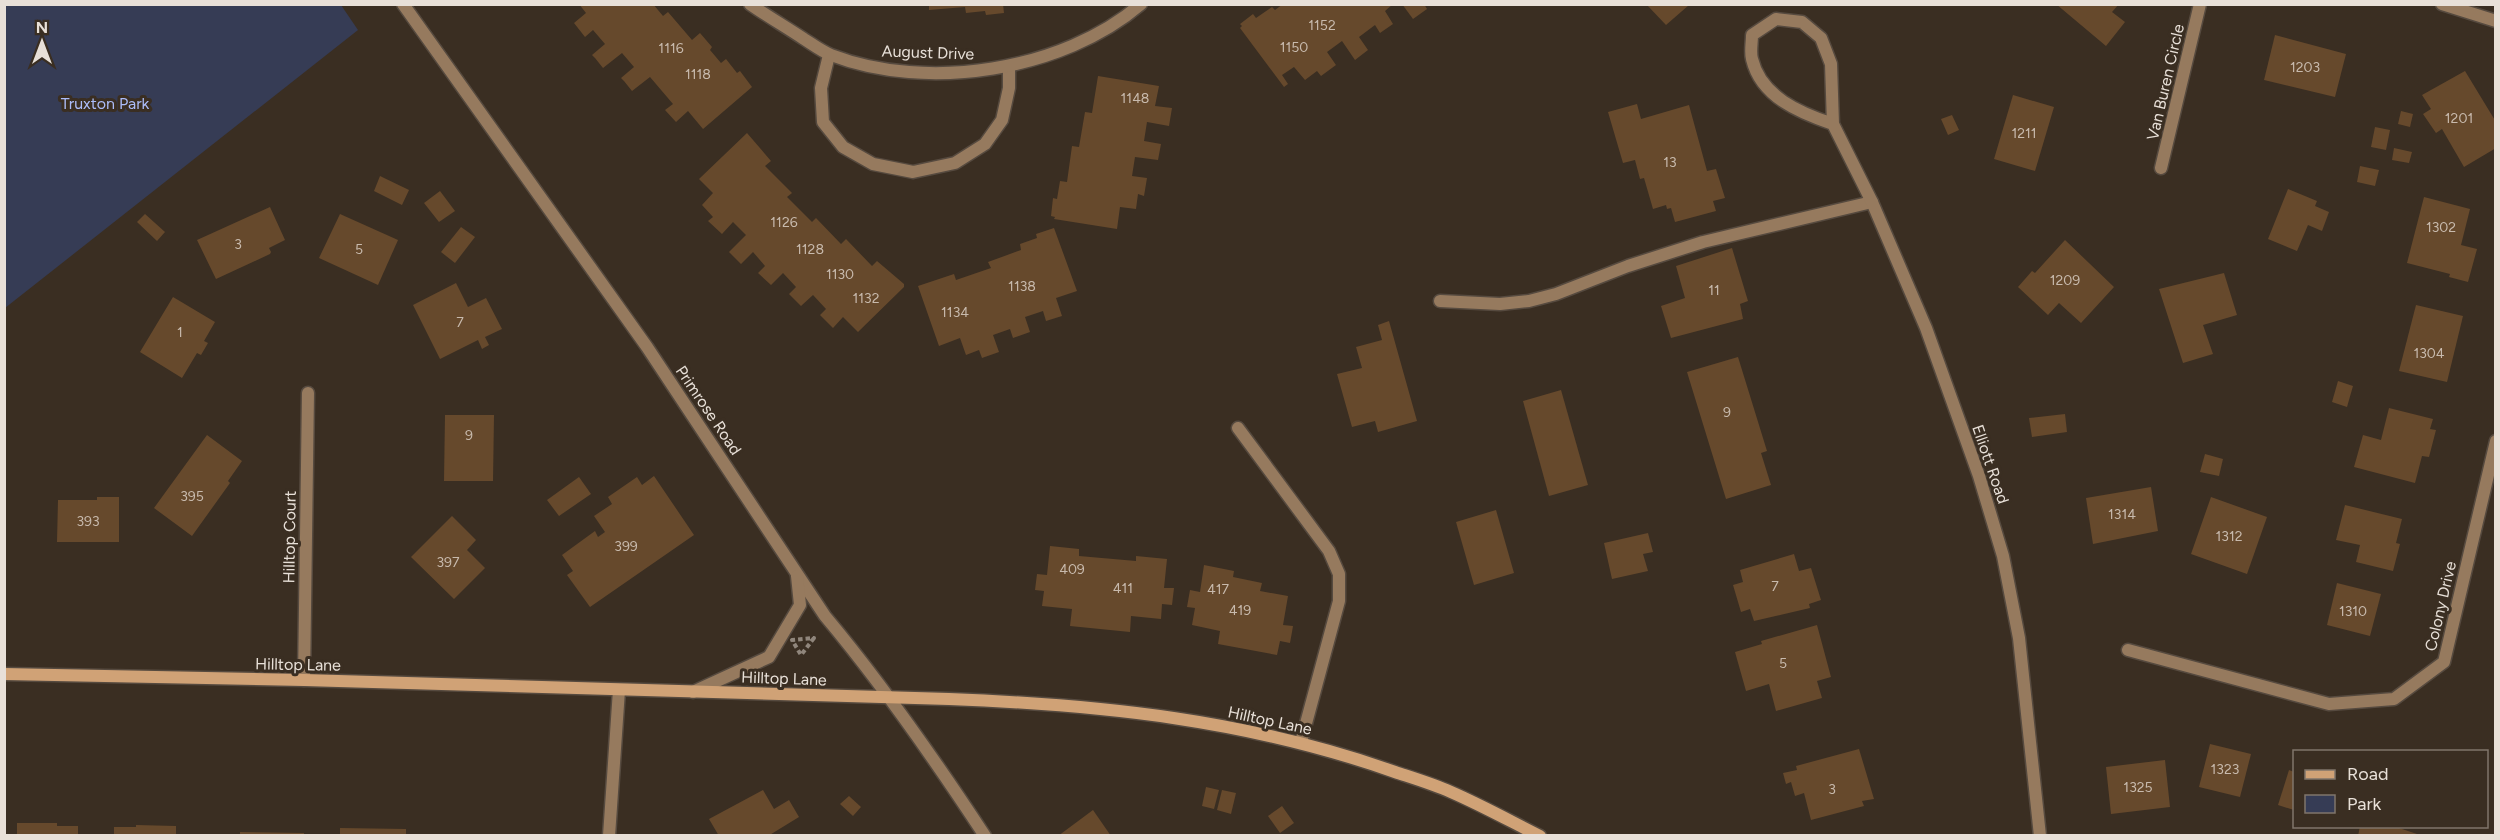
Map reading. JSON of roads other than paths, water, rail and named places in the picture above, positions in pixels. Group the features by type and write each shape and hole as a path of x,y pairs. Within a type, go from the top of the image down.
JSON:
{"street":[{"name":"Primrose Road","path":"403,4 641,338 825,616 890,698 985,836"},
{"name":"August Drive","path":"750,5 829,55 868,67 962,73 1009,67 1055,54 1092,38 1142,4"},
{"name":"Van Buren Circle","path":"2161,168 2200,4"},
{"path":"2442,4 2496,21"},
{"name":"Elliott Road","path":"1833,124 1800,112 1782,101 1764,84 1752,59 1752,35 1776,19 1802,22 1821,38 1832,64 1833,124 1872,202 1926,328 1979,476 2003,556 2019,638 2040,836"},
{"path":"829,55 821,88 823,122 843,147 873,164 913,172 955,163 985,144 1002,120 1009,88 1009,67"},
{"path":"1440,301 1500,304 1529,301 1556,294 1628,266 1703,242 1787,220 1872,202"},
{"name":"Hilltop Court","path":"304,680 308,393"},
{"path":"1238,428 1329,551 1339,574 1339,601 1302,742"},
{"name":"Colony Drive","path":"2128,650 2329,704 2394,699 2444,662 2496,441"},
{"path":"693,692 769,657 800,606 797,572"},
{"name":"Hilltop Lane","path":"4,674 304,680 1045,703 1144,712 1302,742 1450,791 1540,836"},
{"path":"609,836 619,690"}],"park label":[{"name":"Truxton Park","path":"105,103"}]}
